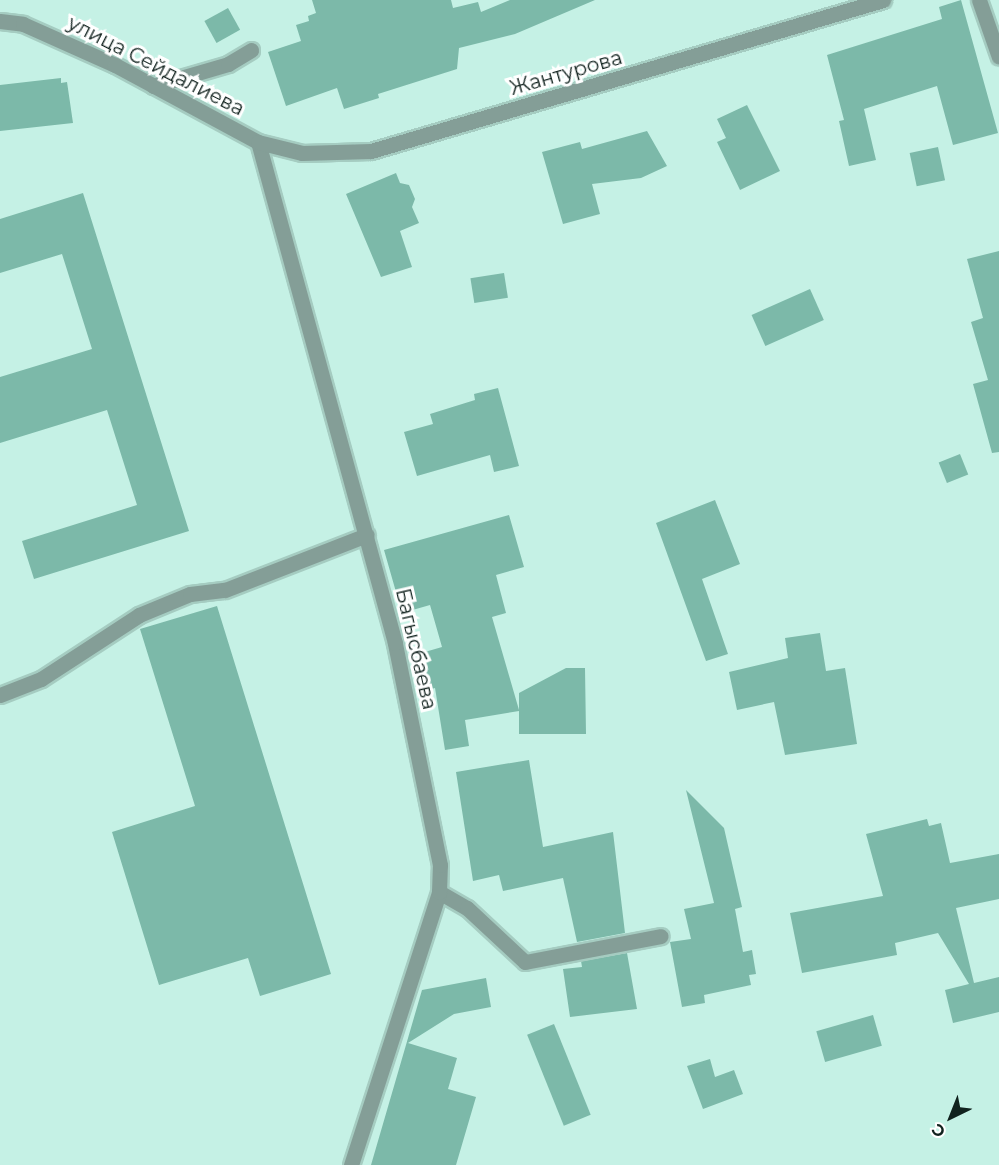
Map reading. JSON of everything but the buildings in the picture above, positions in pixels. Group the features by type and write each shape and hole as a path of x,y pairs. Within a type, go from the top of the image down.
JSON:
{"street":[{"name":"Жантурова","path":"258,142 302,153 371,151 883,0"},
{"path":"979,0 999,57"},
{"name":"улица Сейдалиева","path":"0,21 23,24 153,86 258,142"},
{"path":"153,86 219,67 251,50"},
{"name":"Багысбаева","path":"258,142 395,643 440,866 439,892 351,1165"},
{"path":"0,695 41,679 139,615 190,594 225,590 367,535"},
{"path":"439,892 467,908 525,962 661,936"}]}
